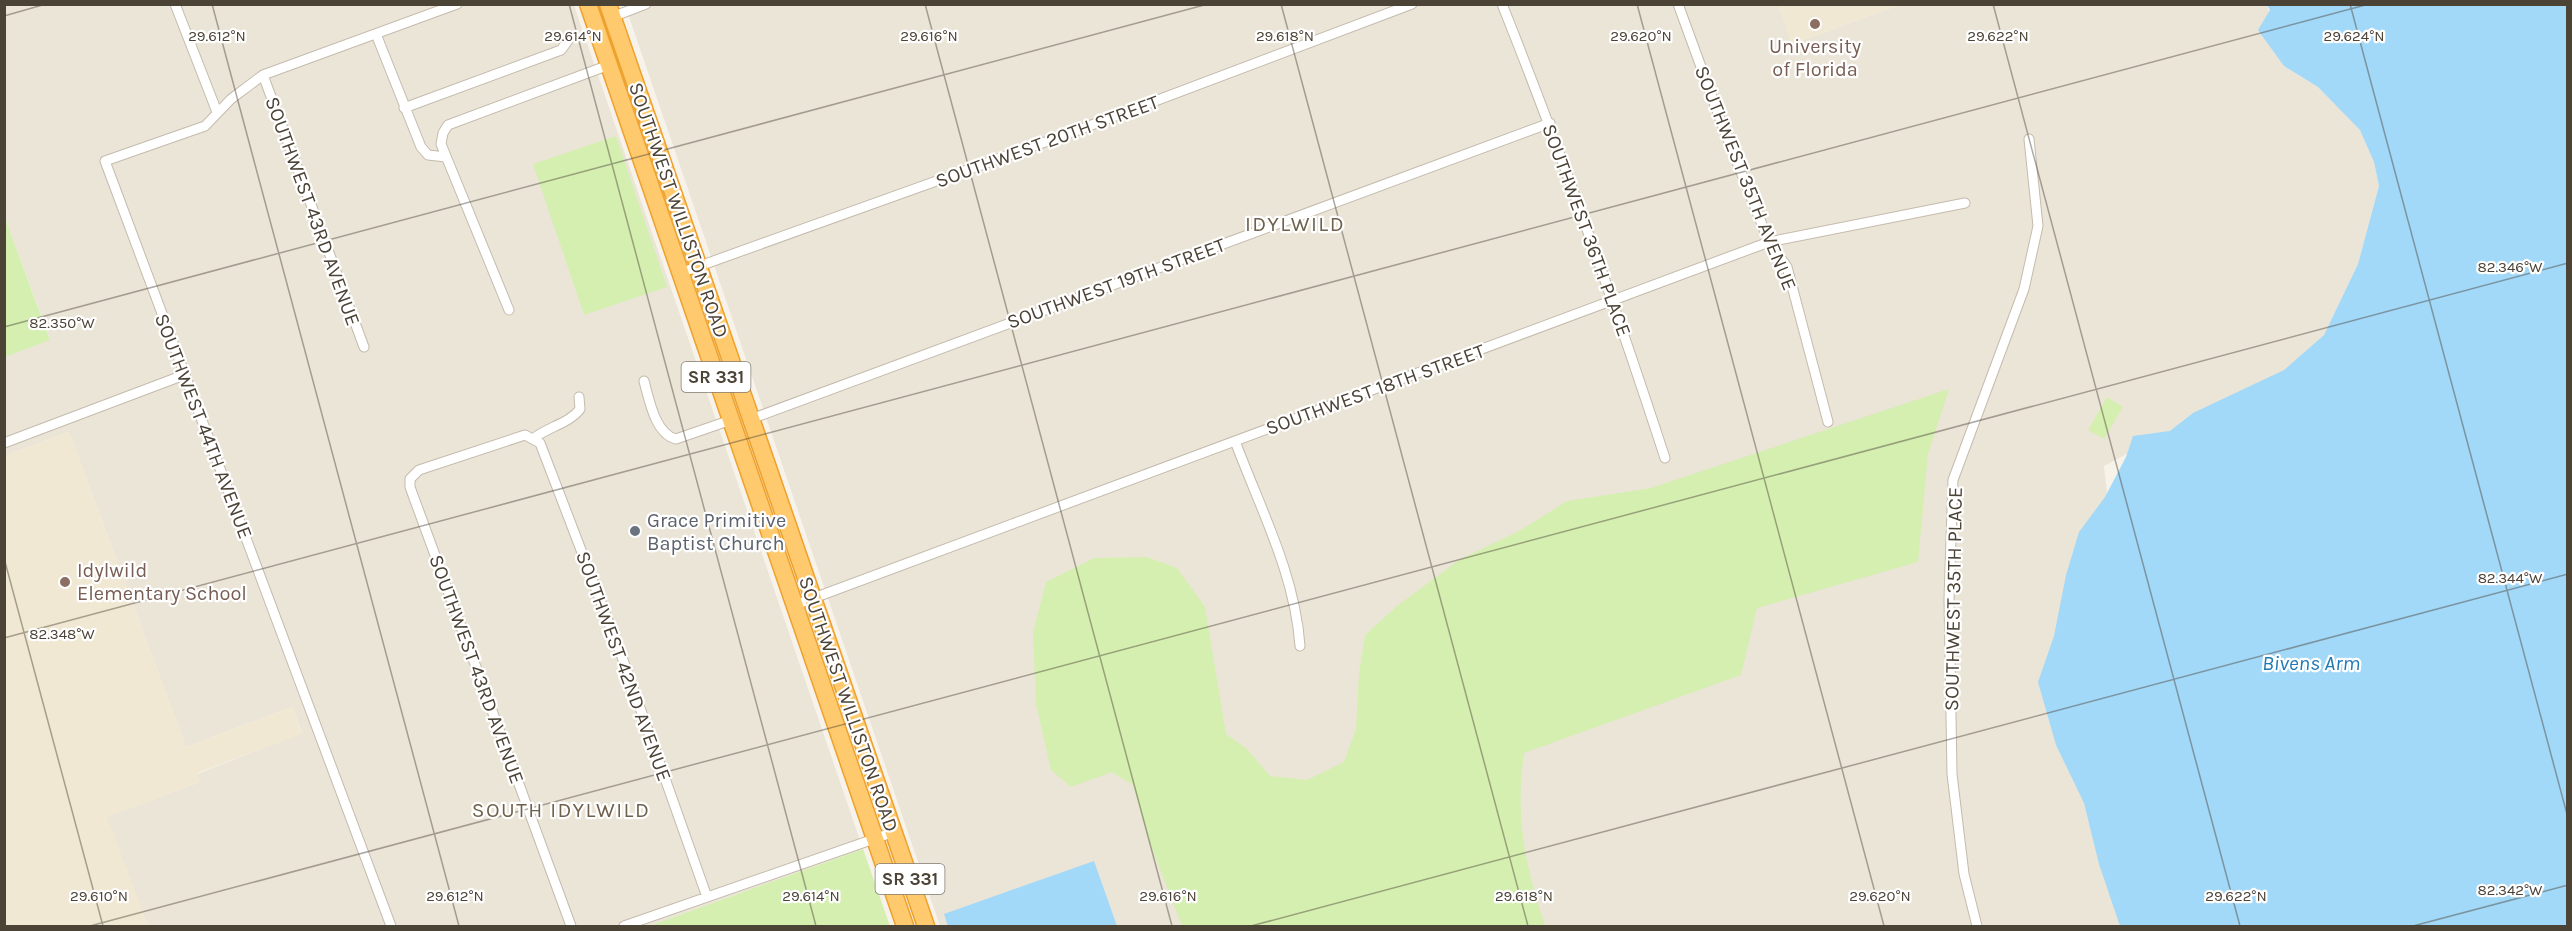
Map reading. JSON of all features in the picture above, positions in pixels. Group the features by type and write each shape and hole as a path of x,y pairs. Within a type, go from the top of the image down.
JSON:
{"highway":[{"name":"SOUTHWEST WILLISTON ROAD","path":"588,4 905,927"},
{"name":"SOUTHWEST WILLISTON ROAD","path":"610,11 926,927"}],"street":[{"path":"175,4 217,112 263,75 457,4"},
{"path":"610,11 646,4"},
{"name":"SOUTHWEST 20TH STREET","path":"680,273 1073,132 1412,4"},
{"name":"SOUTHWEST 36TH PLACE","path":"1502,4 1550,123 1614,300 1665,458"},
{"name":"SOUTHWEST 35TH AVENUE","path":"1678,4 1723,127 1769,242 1787,267 1828,422"},
{"path":"376,34 421,147 428,155 446,157"},
{"path":"404,108 561,50 569,39"},
{"path":"509,310 441,144 443,133 448,125 609,65"},
{"name":"SOUTHWEST 43RD AVENUE","path":"263,75 364,346"},
{"name":"SOUTHWEST 44TH AVENUE","path":"217,112 205,126 105,161 391,927"},
{"name":"SOUTHWEST 19TH STREET","path":"751,419 1550,123"},
{"name":"SOUTHWEST 35TH PLACE","path":"1977,927 1964,874 1952,774 1949,598 1953,480 2026,279 2038,226 2030,139"},
{"name":"SOUTHWEST 18TH STREET","path":"795,605 1769,242 1965,203"},
{"path":"4,443 184,375"},
{"path":"644,381 661,428 668,437 676,439 731,420"},
{"path":"534,438 545,429 576,415 580,408 579,397"},
{"name":"SOUTHWEST 43RD AVENUE","path":"534,438 525,435 419,470 410,478 410,487 571,927"},
{"name":"SOUTHWEST 42ND AVENUE","path":"534,438 540,443 587,565 707,897"},
{"path":"1235,441 1286,570 1298,619 1300,646"},
{"path":"624,927 894,832"}],"shaded area":[{"path":"1778,4 1792,44 1899,5 2267,5 2284,66 2318,87 2360,129 2374,162 2379,186 2358,264 2324,335 2284,370 2104,466 2157,926 940,926 625,5"},
{"name":"University of Florida","path":"1778,4 1899,5 1792,44"},
{"path":"5,5 574,5 863,849 649,926 148,926 106,817 200,782 197,774 302,733 292,707 186,747 69,432 5,456 5,357 50,339 5,218"},
{"name":"Idylwild Elementary School","path":"69,432 186,747 292,707 302,734 197,773 200,782 107,817 148,926 5,926 5,456"}],"green space":[{"path":"616,136 667,287 584,315 533,164"},
{"path":"5,218 50,340 4,357"},
{"path":"1949,389 1928,454 1918,562 1757,608 1741,675 1524,753 1521,777 1521,821 1527,861 1545,926 1182,926 1150,843 1133,785 1112,772 1071,787 1051,770 1036,704 1033,633 1046,582 1094,558 1147,557 1177,568 1205,607 1226,734 1247,749 1270,776 1307,780 1344,762 1356,729 1359,673 1365,635 1397,606 1459,560 1519,531 1567,501 1651,488"},
{"path":"2107,397 2123,407 2104,439 2088,430"},
{"path":"863,849 890,926 649,926"}],"water":[{"name":"Bivens Arm","path":"2267,5 2567,5 2567,926 2120,926 2099,864 2084,803 2056,745 2038,682 2054,636 2066,575 2079,532 2105,497 2126,457 2133,436 2170,431 2193,413 2284,370 2324,335 2358,264 2379,186 2374,162 2360,130 2318,87 2284,66 2258,30 2270,10"},
{"path":"1094,861 1117,926 948,926 944,914"}],"place":[{"name":"University of Florida","path":"1815,24"},
{"name":"Grace Primitive Baptist Church","path":"635,531"},
{"name":"Idylwild Elementary School","path":"65,582"}],"district":[{"name":"IDYLWILD","path":"1295,224"},
{"name":"SOUTH IDYLWILD","path":"561,810"}]}
